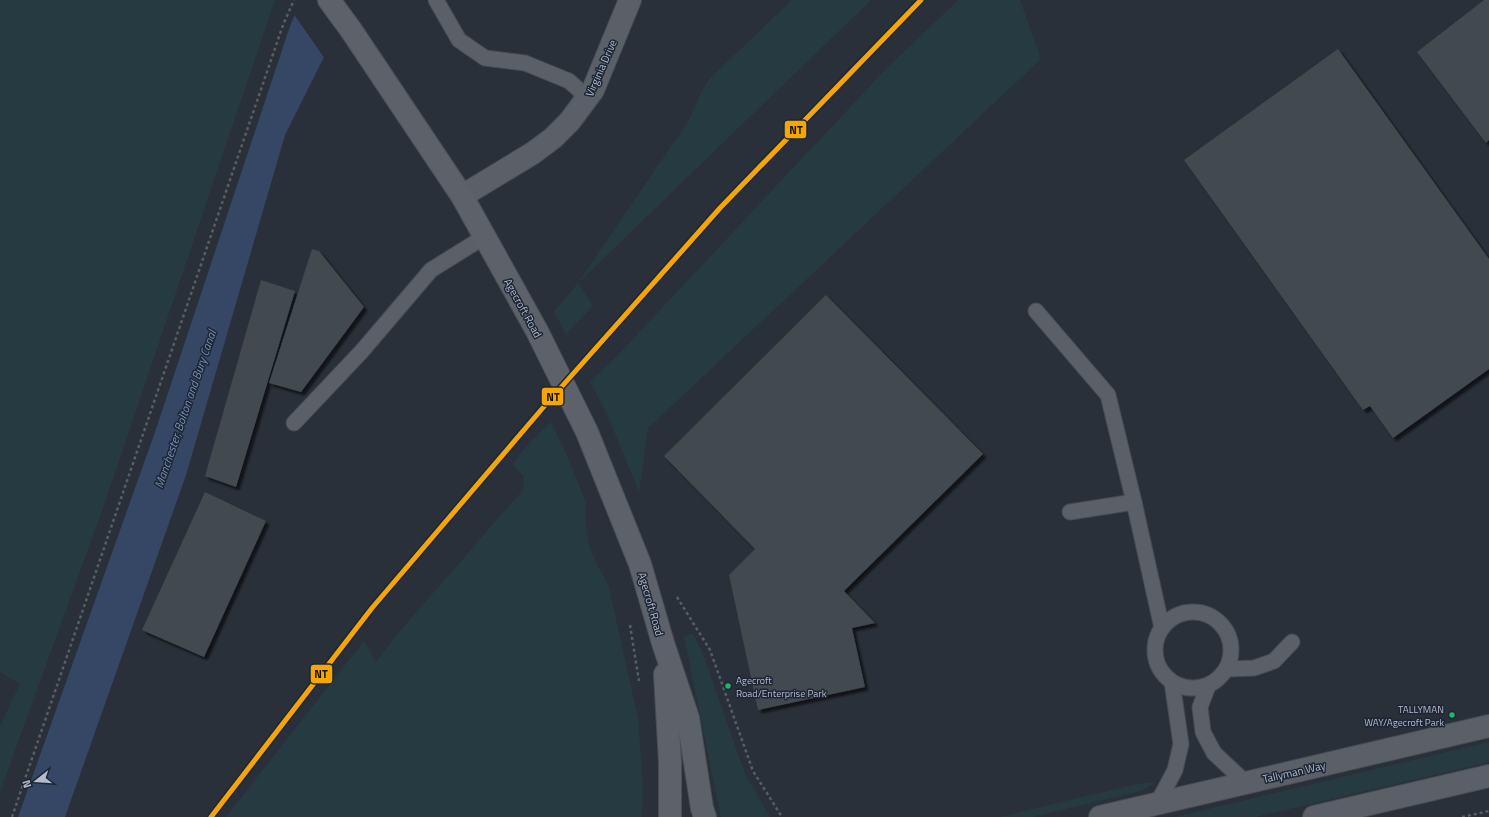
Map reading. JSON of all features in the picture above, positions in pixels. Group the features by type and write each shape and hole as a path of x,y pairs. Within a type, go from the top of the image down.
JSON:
{"main road":[{"name":"Agecroft Road","path":"329,0 462,196 537,331 587,432 640,564 662,643 688,718 702,808 705,817"},
{"name":"Agecroft Road","path":"662,643 670,762 670,817"}],"street":[{"name":"Virginia Drive","path":"462,196 533,153 553,138 570,121 593,90 630,0"},
{"name":"Tallyman Way","path":"1100,817 1489,726"},
{"path":"1314,817 1489,776"}],"lane":[{"path":"436,0 459,40 484,58 525,63 569,81 588,98"},
{"path":"294,424 362,351 431,270 484,237"},
{"path":"1036,311 1108,395 1162,628"},
{"path":"1070,512 1134,502"},
{"path":"1195,612 1207,615 1218,622 1226,632 1231,644 1231,657 1226,669 1219,679 1208,686 1196,689 1183,687 1172,682 1163,674 1157,663 1155,651 1156,639 1162,628 1171,619 1182,614 1195,612"},
{"path":"1226,669 1254,668 1274,661 1292,642"},
{"path":"1157,804 1175,770 1181,744 1172,682"},
{"path":"1208,686 1200,706 1203,732 1214,753 1246,783"}],"path":[{"path":"12,817 280,32 294,0"},
{"path":"1462,817 1489,811"}],"green space":[{"path":"0,0 275,0 104,505 0,792 0,726 20,684 0,672"},
{"path":"792,0 871,0 578,283 689,120 701,93 710,78"},
{"path":"958,0 1020,0 1041,59 648,428 639,492 607,414 590,382 619,354 886,69"},
{"path":"578,283 593,306 566,334 554,312"},
{"path":"551,422 565,451 586,503 586,524 589,545 597,565 608,584 638,718 643,785 642,817 226,817 364,641 376,662 400,631 523,490 524,476 512,464 532,440"},
{"path":"693,634 702,651 745,774 770,817 721,817 684,636"},
{"path":"1489,742 1489,762 1255,817 1175,817"},
{"path":"1156,782 1141,791 1032,817 999,817 1137,784"}],"water":[{"name":"Manchester, Bolton and Bury Canal","path":"301,0 324,57 285,135 186,475 65,817 18,817 155,432 290,26"}],"pier":[{"path":"299,0 351,0 325,59 293,13"}],"building":[{"path":"1484,0 1489,0 1489,140 1486,143 1417,52"},
{"path":"1338,49 1489,259 1489,369 1393,438 1370,406 1363,410 1184,160"},
{"path":"312,249 319,251 364,307 301,392 269,383"},
{"path":"261,280 295,291 236,487 205,476"},
{"path":"826,295 983,454 844,591 875,623 852,628 865,687 758,710 729,575 755,549 664,456"},
{"path":"205,492 266,521 204,657 142,630"}],"transit line":[{"name":"NT","path":"211,817 372,608 541,410 720,208 921,0"}],"place":[{"name":"Agecroft Road/Enterprise Park","path":"728,686"},
{"name":"TALLYMAN WAY/Agecroft Park","path":"1452,715"}]}
